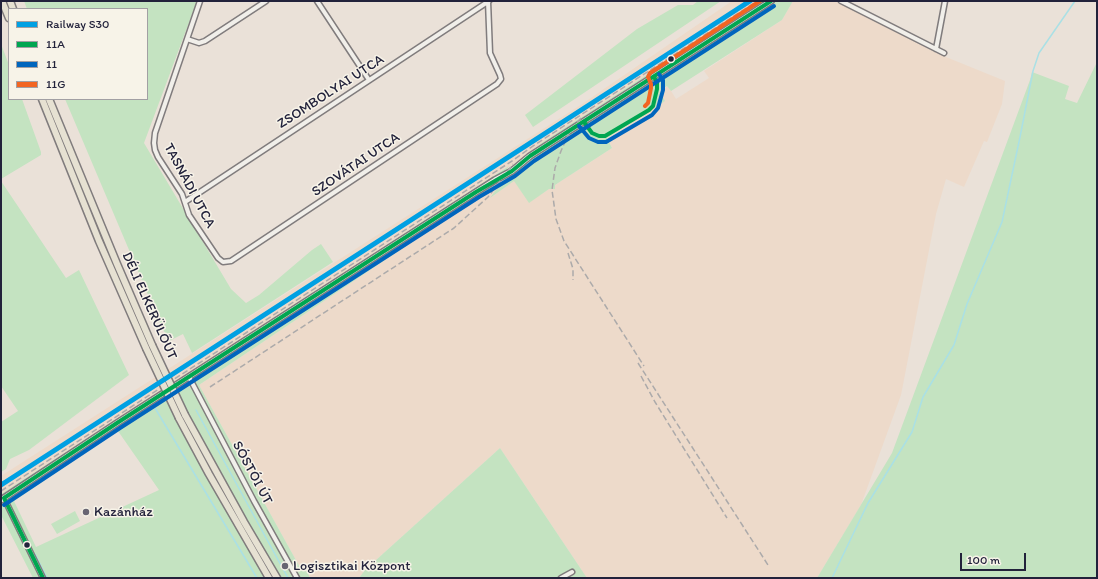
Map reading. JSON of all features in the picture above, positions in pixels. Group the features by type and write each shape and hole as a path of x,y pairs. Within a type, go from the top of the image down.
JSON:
{"main road":[{"path":"2,1 8,16"},
{"name":"DÉLI ELKERÜLŐÚT","path":"42,100 99,241 146,348 231,514 269,578"},
{"name":"DÉLI ELKERÜLŐÚT","path":"48,100 110,249 182,416 276,578"}],"street":[{"name":"TASNÁDI UTCA","path":"200,1 154,138 155,150 182,194 189,215 218,258 223,262"},
{"path":"187,39 199,43 205,41 266,1"},
{"path":"317,1 369,80"},
{"name":"ZSOMBOLYAI UTCA","path":"185,202 488,1"},
{"name":"SZOVÁTAI UTCA","path":"223,262 232,260 499,82 501,79 500,75 490,53 488,1"},
{"path":"43,578 2,499 482,188 512,171 530,156 771,1"},
{"path":"841,1 944,53"},
{"path":"936,49 945,1"},
{"name":"SÓSTÓI ÚT","path":"189,377 254,501 297,578"},
{"path":"561,578 572,572"}],"shaded area":[{"path":"732,1 761,1 543,142 517,162 492,197 514,180 529,202 549,189 555,189 555,185 612,148 607,138 664,101 658,92 668,86 676,99 709,78 704,71 782,20 793,1 836,1 941,55 1005,81 1002,104 987,142 984,141 964,187 946,179 936,214 901,395 861,505 817,578 587,578 500,448 365,570 359,578 310,578 307,571 302,571 199,385 464,207 469,206 494,186 507,167 1,494 1,476 582,104"}],"green space":[{"path":"24,1 197,1 144,143 231,289 246,303 259,295 321,244 333,262 192,353 183,334 169,341 65,100 148,100 148,8 27,8"},
{"path":"698,1 721,1 533,127 525,115 637,29 678,5 693,5"},
{"path":"761,1 793,1 782,20 671,91 667,86 659,91 665,101 607,138 612,148 555,185 555,189 549,189 529,203 514,181 490,198 514,165 543,142"},
{"path":"1,44 8,62 8,100 22,100 41,155 1,179"},
{"path":"1097,62 1097,578 817,578 892,453 1032,72 1069,86 1065,99 1077,103"},
{"path":"509,166 491,190 486,194 464,207 199,385 302,571 307,571 310,578 33,578 1,515 1,494","holes":["118,431 159,490 36,547 14,501"]},
{"path":"1,181 66,278 79,270 129,375 29,450 10,459 6,469 1,472 1,422 18,411 1,386"},
{"path":"500,448 587,578 359,578 365,570"},
{"path":"75,511 80,521 57,534 51,524"}],"waterway":[{"path":"832,578 868,503 912,432 923,397 954,345 967,304 1002,222 1033,71 1039,53 1075,1"},
{"path":"155,408 257,578"},
{"path":"196,410 288,578"},
{"path":"35,554 47,578"}],"railway":[{"path":"1,491 757,1"},
{"path":"581,118 570,131 555,168 552,190 556,219 564,241 644,366"},
{"path":"210,387 454,228 488,197 513,164"},
{"path":"568,253 573,269 573,280"},
{"path":"638,363 768,565"},
{"path":"641,376 655,402 727,518"}],"rail line":[{"name":"S30","path":"1,485 750,1"}],"transit line":[{"name":"11G","path":"645,106 648,103 651,88 648,77 650,73 760,1"},
{"name":"11A","path":"4,498 117,423 476,192 512,171 530,156 771,1"},
{"name":"11","path":"4,505 120,428 479,197 515,176 534,161 774,6"},
{"name":"11","path":"579,126 589,138 598,142 606,142 652,115 658,108 663,90 663,80 659,74"},
{"name":"11A","path":"584,122 592,133 599,136 605,136 649,110 653,106 657,89 657,82 654,77"},
{"name":"11A","path":"4,498 43,578"}],"place":[{"name":"Kazánház","path":"86,512"},
{"name":"Logisztikai Központ","path":"285,566"}]}
